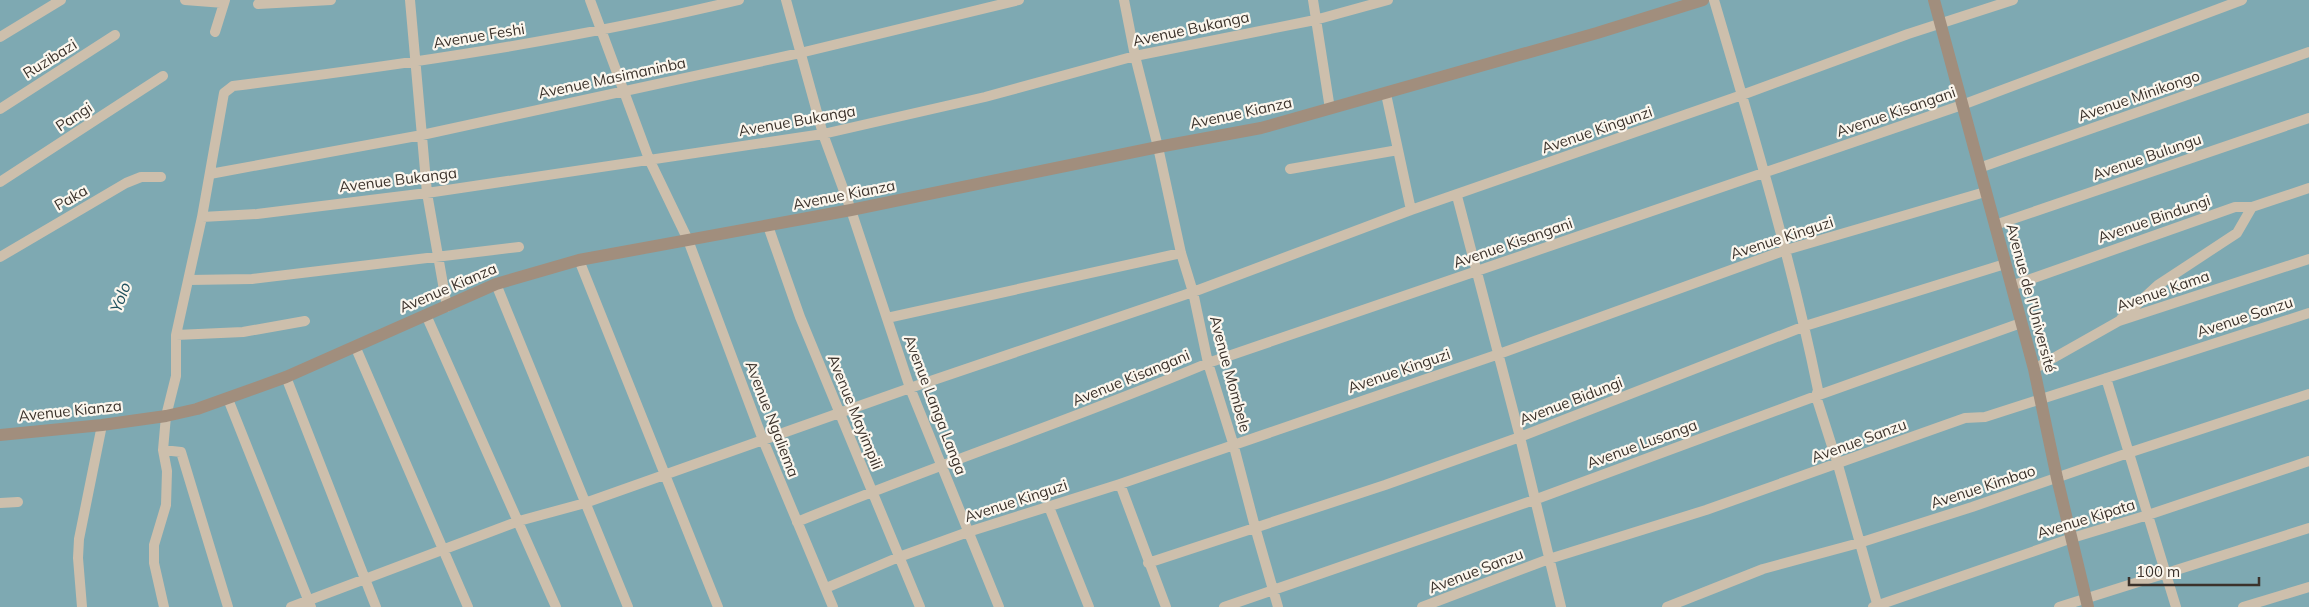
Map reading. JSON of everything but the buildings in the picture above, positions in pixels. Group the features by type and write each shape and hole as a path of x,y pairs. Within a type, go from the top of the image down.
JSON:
{"street":[{"path":"0,37 61,0"},
{"path":"184,0 225,1 215,32"},
{"path":"258,4 331,0"},
{"path":"410,0 427,193 447,307"},
{"name":"Avenue Ngaliema","path":"590,0 649,159 688,240 763,440 833,607"},
{"name":"Avenue Feshi","path":"210,174 224,93 233,86 416,62 601,30 739,0"},
{"name":"Avenue Langa Langa","path":"786,0 823,134 852,210 910,388 999,607"},
{"name":"Avenue Masimaninba","path":"210,174 422,135 800,53 1019,0"},
{"name":"Avenue Mombele","path":"1124,0 1135,56 1158,147 1181,253 1193,292 1208,363 1233,443 1278,607"},
{"path":"1313,0 1330,109"},
{"name":"Avenue Bukanga","path":"202,217 257,214 427,193 823,134 985,97 1135,56 1315,20 1388,0"},
{"name":"Avenue Kianza","path":"0,435 102,425 166,416 228,399 286,377 496,284 579,260 852,210 1158,147 1261,128 1386,94 1704,0"},
{"path":"1714,0 1786,250 1805,326 1818,390 1816,396 1838,464 1876,606"},
{"name":"Avenue de l’Université","path":"1934,0 2034,369 2057,478 2087,603"},
{"name":"Avenue Kingunzi","path":"291,607 310,604 365,578 519,521 585,503 910,388 1193,292 1411,210 1457,196 1908,34 2013,0"},
{"name":"Avenue Kisangani","path":"797,522 871,491 1143,390 1208,363 1962,105 2242,0"},
{"name":"Ruzibazi","path":"0,109 115,35"},
{"name":"Avenue Minikongo","path":"1979,168 2309,52"},
{"name":"Pangi","path":"0,182 163,76"},
{"path":"1386,94 1411,210"},
{"name":"Avenue Bulungu","path":"1995,225 2309,118"},
{"path":"1290,169 1398,150"},
{"path":"164,607 154,563 154,545 166,505 167,471 163,450 166,416 176,376 176,335 210,174"},
{"name":"Paka","path":"0,257 126,183 141,177 161,177"},
{"name":"Avenue Bindungi","path":"2011,286 2235,207 2252,207 2309,188"},
{"name":"Avenue Kinguzi","path":"826,588 899,557 968,532 1120,484 1233,443 1499,354 1786,250 1985,192"},
{"path":"1457,196 1499,354 1561,607"},
{"path":"2118,321 2158,285 2237,233 2242,228 2252,207"},
{"name":"Avenue Mayimpili","path":"768,226 800,318 920,607"},
{"path":"189,280 252,279 519,247"},
{"path":"887,318 1181,253"},
{"name":"Avenue Kama","path":"2034,369 2118,321 2309,258"},
{"path":"579,260 718,607"},
{"name":"Avenue Bidungi","path":"1148,564 1385,485 1520,437 1805,326 2005,264"},
{"path":"496,284 628,607"},
{"name":"Avenue Sanzu","path":"1422,607 1549,559 1706,510 1966,418 1986,417 2309,313"},
{"path":"426,315 556,607"},
{"path":"176,335 243,332 305,321"},
{"name":"Avenue Lusanga","path":"1224,607 1534,500 2021,323"},
{"path":"354,346 468,607"},
{"path":"286,377 376,607"},
{"path":"2106,378 2176,607"},
{"name":"Avenue Kimbao","path":"1667,607 1763,569 1859,543 2057,478 2128,452 2309,394"},
{"path":"228,399 310,604"},
{"path":"82,607 78,558 79,539 102,425"},
{"path":"163,450 181,452 228,607"},
{"name":"Avenue Kipata","path":"1876,606 2072,538 2148,515 2309,461"},
{"path":"1120,484 1148,564 1166,607"},
{"path":"0,503 18,502"},
{"path":"1049,507 1090,607"},
{"path":"2059,607 2087,603 2165,572 2309,528"},
{"path":"2243,607 2309,587"}],"water":[{"name":"Yolo","path":"0,0 2309,0 2309,607 0,607"}]}
